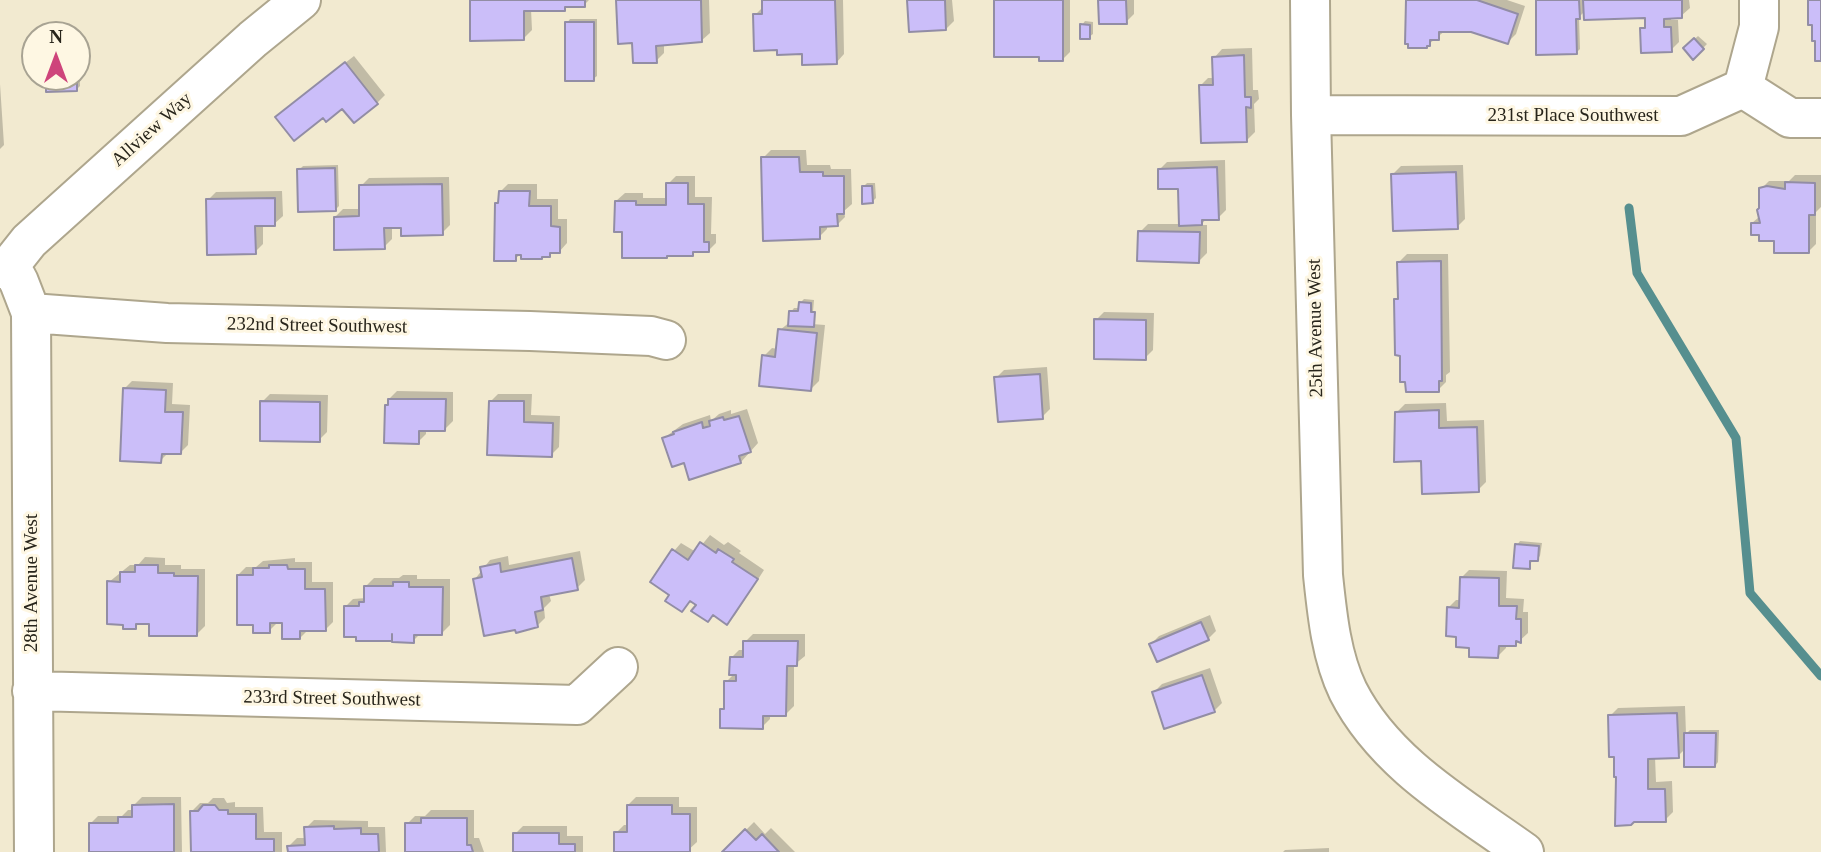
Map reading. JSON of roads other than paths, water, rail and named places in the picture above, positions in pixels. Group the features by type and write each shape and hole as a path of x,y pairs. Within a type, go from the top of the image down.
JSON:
{"street":[{"name":"Allview Way","path":"5,267 29,241 253,39 301,0"},
{"name":"25th Avenue West","path":"1310,0 1323,575 1327,614 1337,656 1347,689 1369,725 1394,754 1432,787 1524,852"},
{"path":"1759,0 1759,27 1743,89 1790,118 1821,118"},
{"name":"231st Place Southwest","path":"1311,115 1681,116 1743,89"},
{"path":"5,267 19,282 31,313"},
{"name":"232nd Street Southwest","path":"31,313 167,323 530,331 651,336 667,340"},
{"name":"28th Avenue West","path":"31,313 34,852"},
{"name":"233rd Street Southwest","path":"32,691 577,705 618,667"}],"waterway":[{"path":"1629,208 1637,273 1736,438 1750,593 1821,676"}]}
